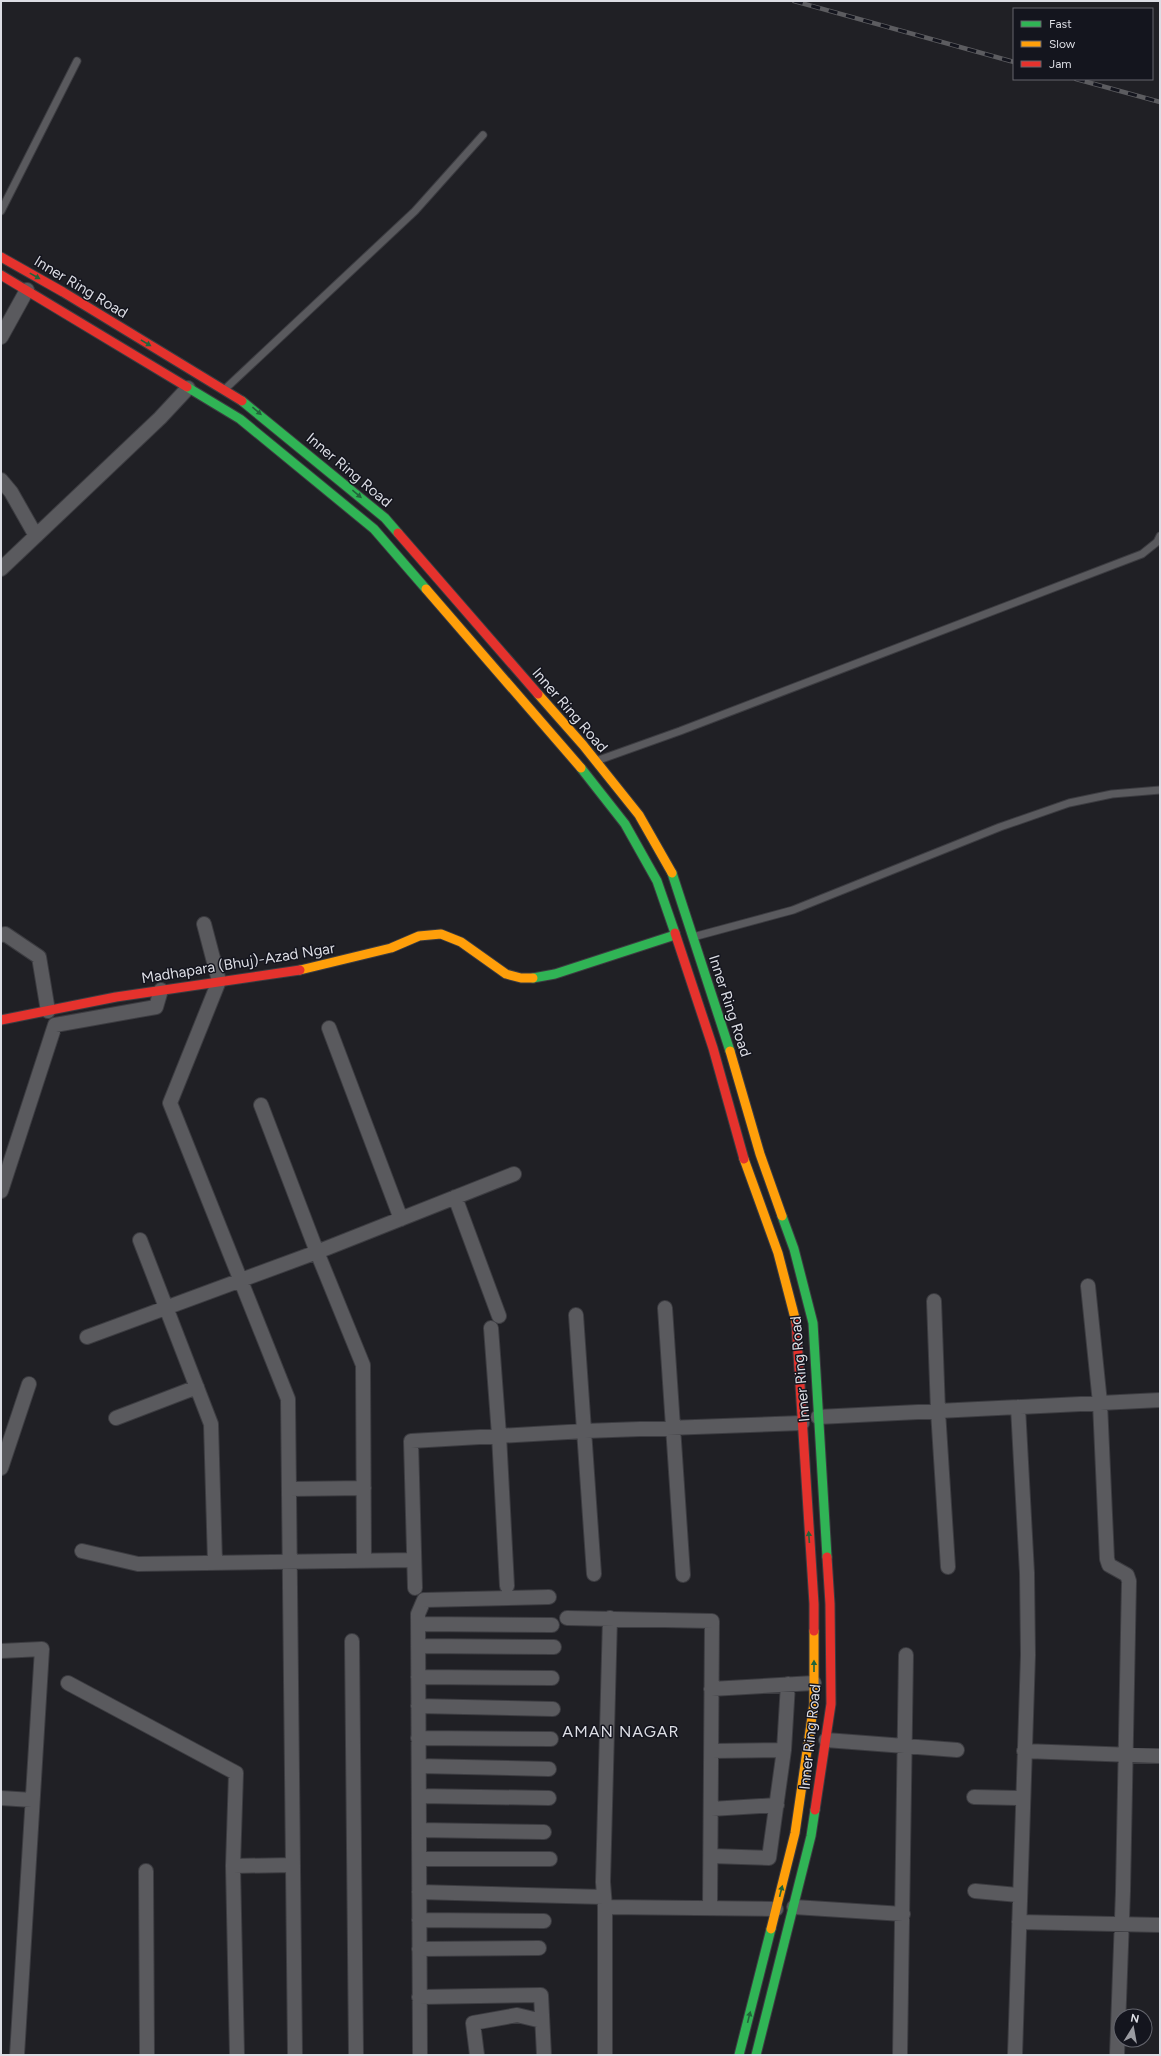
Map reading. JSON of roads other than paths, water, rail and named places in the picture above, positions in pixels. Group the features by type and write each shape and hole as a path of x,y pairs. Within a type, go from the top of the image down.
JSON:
{"main road":[{"name":"Inner Ring Road","path":"1,257 64,292 250,406 385,518 596,760 639,815 672,874 728,1044 760,1154 794,1248 813,1323 830,1604 830,1704 811,1836 756,2055"},
{"name":"Inner Ring Road","path":"1,275 240,419 374,529 571,755 625,824 657,881 713,1048 744,1158 778,1253 797,1325 814,1604 814,1703 796,1833 739,2055"},
{"name":"Madhapara (Bhuj)-Azad Ngar","path":"1,1020 116,997 303,970 391,948 419,936 441,934 461,942 506,974 521,978 534,978 555,974 675,935"}],"street":[{"path":"1,337 27,290"},
{"path":"1,569 160,418 188,388"},
{"path":"1,480 11,492 36,536"},
{"path":"204,924 219,981 170,1103 199,1174 239,1280 288,1399 295,2055"},
{"path":"1,935 5,934 39,957 48,1011"},
{"path":"1,1191 55,1025 156,1007 162,990"},
{"path":"329,1028 401,1219"},
{"path":"260,1105 363,1365 364,1561"},
{"path":"88,1337 317,1252 514,1174"},
{"path":"455,1197 499,1316"},
{"path":"140,1240 211,1424 215,1562"},
{"path":"1088,1286 1100,1403 1107,1559 1110,1565 1127,1575 1129,1582 1122,1924 1117,2055"},
{"path":"934,1301 938,1411 948,1566"},
{"path":"665,1308 683,1575"},
{"path":"576,1315 594,1574"},
{"path":"491,1328 499,1435 507,1586"},
{"path":"1,1468 28,1384"},
{"path":"116,1418 197,1387"},
{"path":"818,1417 1160,1400"},
{"path":"1015,2055 1022,1798 1028,1655 1027,1573 1018,1407"},
{"path":"415,1588 411,1440 585,1431 802,1424"},
{"path":"289,1489 364,1488"},
{"path":"82,1551 138,1564 414,1560"},
{"path":"420,2055 418,1614 424,1600 549,1597"},
{"path":"567,1618 712,1620 710,1908"},
{"path":"605,2055 605,1902 610,1618"},
{"path":"418,1624 552,1625"},
{"path":"352,1641 356,2055"},
{"path":"418,1646 554,1647"},
{"path":"1,1651 42,1649 17,2055"},
{"path":"900,2055 906,1746 906,1655"},
{"path":"418,1677 552,1678"},
{"path":"68,1683 236,1773 233,1866 236,2055"},
{"path":"711,1689 814,1683"},
{"path":"711,1856 769,1858 784,1750 788,1684"},
{"path":"418,1706 552,1709"},
{"path":"418,1738 551,1739"},
{"path":"826,1740 957,1750"},
{"path":"711,1751 784,1750"},
{"path":"1024,1751 1160,1756"},
{"path":"419,1766 549,1768"},
{"path":"419,1796 549,1798"},
{"path":"974,1797 1022,1798"},
{"path":"1,1798 32,1800"},
{"path":"711,1809 776,1805"},
{"path":"419,1830 544,1832"},
{"path":"419,1859 550,1859"},
{"path":"233,1866 292,1865"},
{"path":"146,1871 147,2055"},
{"path":"975,1891 1019,1895"},
{"path":"419,1892 710,1908 776,1909"},
{"path":"794,1907 903,1914"},
{"path":"419,1920 544,1921"},
{"path":"1019,1922 1160,1924"},
{"path":"419,1948 538,1948"},
{"path":"419,1997 541,1995 544,2055"},
{"path":"477,2055 473,2023 517,2015 542,2021"}],"lane":[{"path":"1,211 77,61"},
{"path":"224,390 415,211 483,135"},
{"path":"596,760 680,731 1142,554 1157,542 1160,536"},
{"path":"693,937 793,910 1000,827 1069,803 1112,794 1160,790"}],"railway":[{"path":"794,1 1013,62"},
{"path":"1080,80 1160,102"}],"district":[{"name":"AMAN NAGAR","path":"621,1731"}]}
